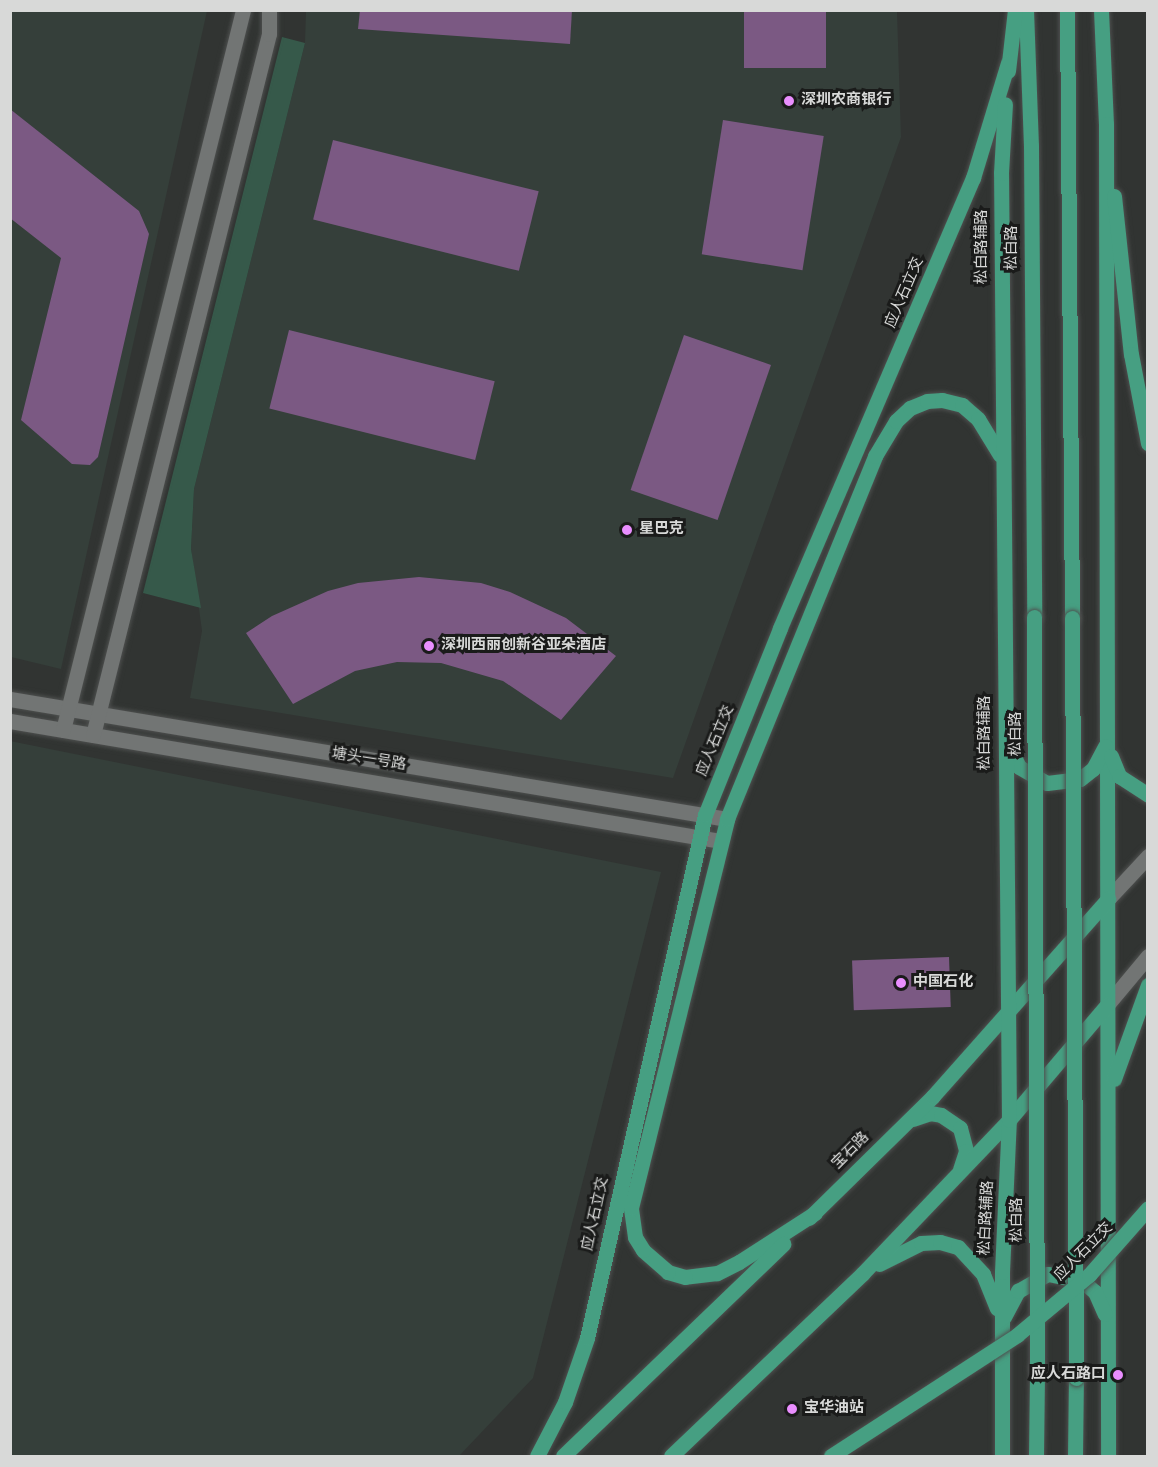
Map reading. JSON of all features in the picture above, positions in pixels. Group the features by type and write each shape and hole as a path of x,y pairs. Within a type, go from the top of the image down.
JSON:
{"main road":[{"name":"松白路辅路","path":"1002,1456 1002,1322 1010,1120 1006,1015 1001,173 1008,63 1015,10"},
{"name":"松白路","path":"1026,10 1031,146 1036,1456"},
{"path":"1067,10 1075,1456"},
{"path":"1101,10 1106,124 1108,1456"},
{"name":"应人石立交","path":"537,1456 566,1402 587,1338 705,815 780,628 973,178 1008,63"},
{"path":"1106,124 1131,354 1148,443"},
{"path":"815,1212 755,1253 701,1277 685,1277 654,1262 633,1230 633,1195 720,840 875,456 896,421 910,408 927,401 942,399 962,405 992,436 1003,461"},
{"path":"1004,737 1019,767 1032,777 1064,783 1093,769 1107,738"},
{"path":"1107,738 1119,776 1148,795"},
{"name":"宝石路","path":"563,1456 907,1122 1006,1015 1108,899"},
{"path":"1108,1099 1123,1044 1148,985"},
{"path":"670,1456 863,1273 1010,1120 1107,1005"},
{"path":"907,1122 930,1113 952,1120 960,1128 966,1150 957,1174"},
{"name":"应人石立交","path":"831,1456 1017,1335 1089,1275 1148,1208"},
{"path":"863,1273 921,1243 940,1242 958,1247 983,1274 1002,1322"},
{"path":"1002,1322 1018,1291 1031,1280 1048,1275 1065,1275 1095,1292 1108,1328"}],"street":[{"path":"63,730 243,10"},
{"path":"93,735 269,34 269,10"},
{"name":"塘头一号路","path":"10,699 727,819"},
{"name":"塘头一号路","path":"10,721 720,840"},
{"name":"宝石路","path":"1108,899 1148,856"},
{"path":"1107,1005 1148,956"}],"shaded area":[{"path":"11,11 207,11 61,669 11,657"},
{"path":"306,11 897,11 901,137 673,778 190,698 202,631 191,549 194,489 305,43"},
{"path":"10,741 661,872 533,1378 459,1456 11,1456"}],"green space":[{"path":"282,37 305,43 194,489 191,549 201,608 143,593"}],"building":[{"path":"360,10 572,10 570,44 358,29"},
{"path":"744,10 826,10 826,68 744,68"},
{"path":"10,109 139,211 149,234 98,457 90,465 72,464 21,420 61,258 10,218"},
{"path":"723,120 824,136 802,270 702,254"},
{"path":"333,140 539,191 519,271 313,220"},
{"path":"289,330 495,381 475,460 269,409"},
{"path":"684,335 771,365 718,520 631,490"},
{"name":"深圳西丽创新谷亚朵酒店","path":"419,577 481,583 510,592 566,618 616,656 561,720 503,681 441,663 397,662 355,671 293,704 246,633 272,616 328,591 358,583"},
{"name":"中国石化","path":"949,957 951,1007 854,1010 852,960"}],"place":[{"name":"深圳农商银行","path":"789,101"},
{"name":"星巴克","path":"627,530"},
{"name":"深圳西丽创新谷亚朵酒店","path":"429,646"},
{"name":"中国石化","path":"901,983"},
{"name":"应人石路口","path":"1118,1375"},
{"name":"宝华油站","path":"792,1409"}]}
